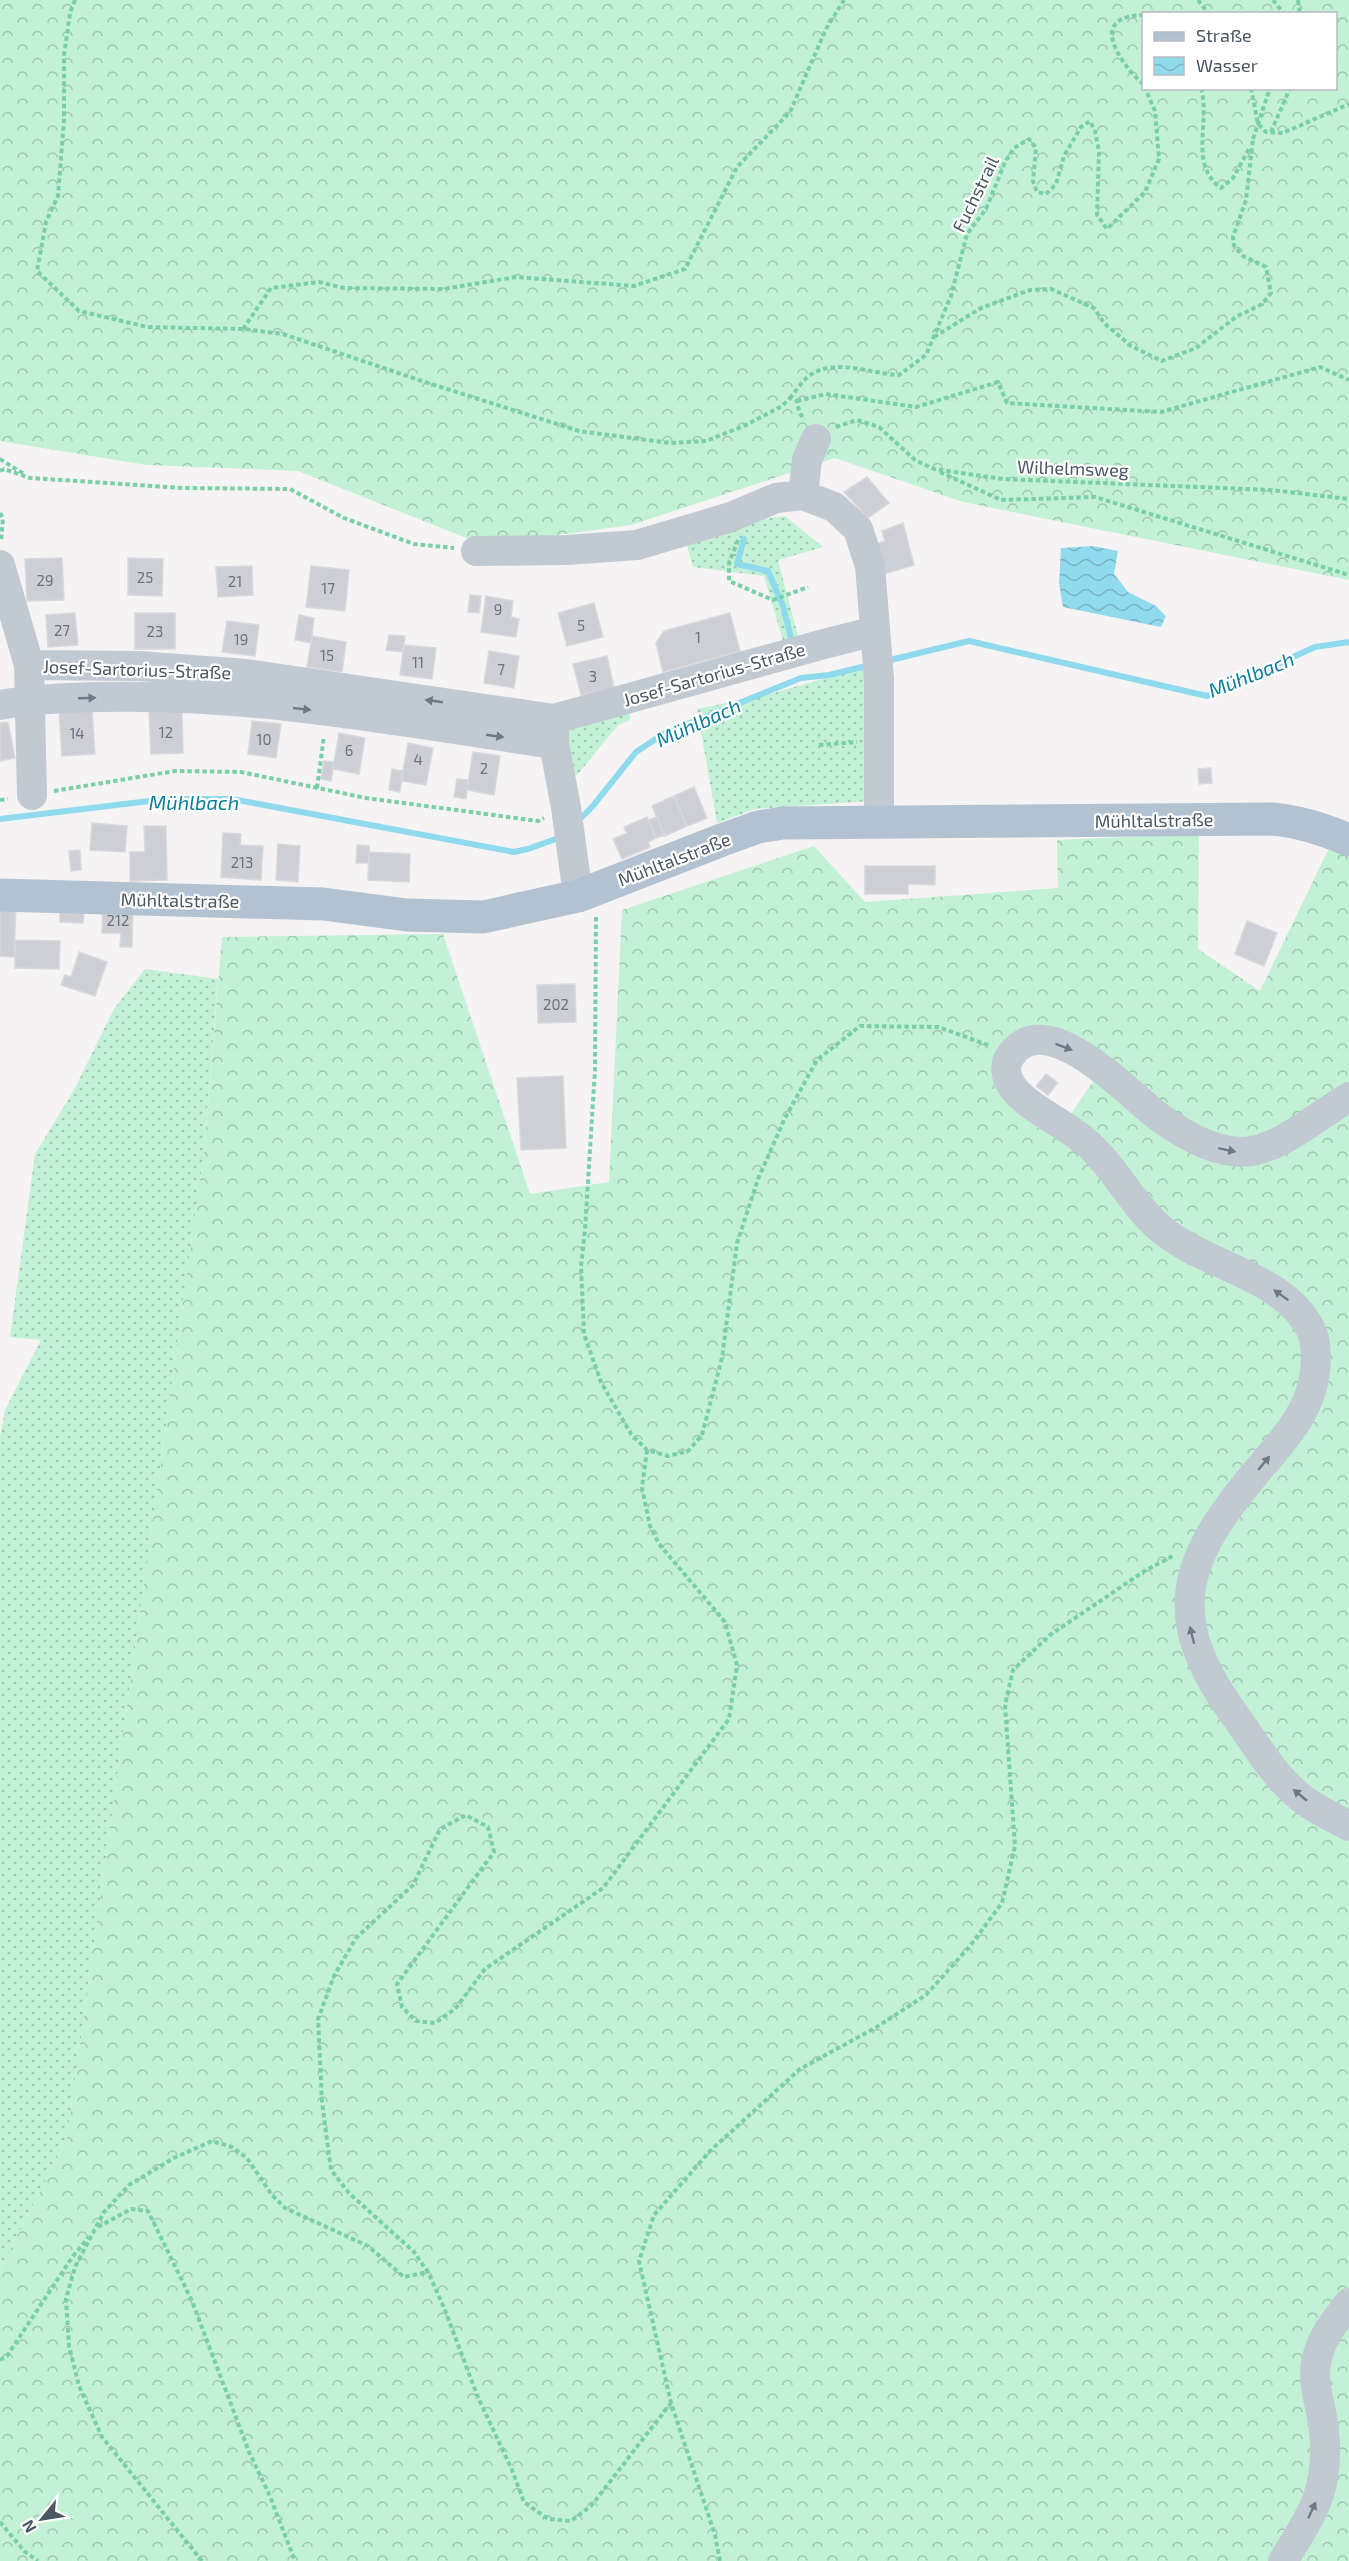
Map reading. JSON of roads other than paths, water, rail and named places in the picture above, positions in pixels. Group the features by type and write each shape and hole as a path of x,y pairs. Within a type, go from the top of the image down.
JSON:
{"main road":[{"name":"Mühltalstraße","path":"0,895 323,904 407,915 483,917 587,893 758,827 783,823 1272,819 1313,826 1349,840"}],"street":[{"path":"803,495 807,460 816,439"},
{"path":"476,550 566,550 637,545 731,517 776,498 803,495 834,507 858,529 870,566 877,655 879,823"},
{"name":"Josef-Sartorius-Straße","path":"0,565 29,665 32,795"},
{"name":"Josef-Sartorius-Straße","path":"0,705 29,699 156,696 245,688 328,711 554,732 824,644 877,655"},
{"name":"Josef-Sartorius-Straße","path":"29,665 139,666 245,688 554,732"},
{"path":"554,732 572,845 587,893"},
{"path":"1349,1097 1256,1151 1238,1152 1206,1144 1190,1137 1159,1117 1096,1064 1064,1046 1044,1041 1029,1041 1011,1054 1006,1071 1013,1087 1022,1097 1088,1143 1162,1230 1188,1249 1272,1288 1289,1300 1313,1334 1317,1357 1314,1382 1305,1407 1293,1429 1243,1488 1207,1538 1191,1580 1190,1624 1204,1669 1216,1691 1284,1781 1300,1797 1349,1826"},
{"path":"1284,2561 1317,2500 1322,2479 1324,2431 1315,2391 1315,2370 1323,2341 1349,2303"}],"water":[{"path":"1093,546 1118,551 1114,574 1128,592 1156,606 1166,616 1161,627 1063,607 1059,583 1061,548"}],"waterway":[{"path":"744,539 737,564 768,571 783,606 792,642 795,641"},
{"name":"Mühlbach","path":"886,661 969,641 1207,696 1315,647 1349,642"},
{"name":"Mühlbach","path":"577,822 592,807 636,752 665,733 801,678 829,675 870,665"},
{"name":"Mühlbach","path":"0,819 166,799 232,799 514,852 561,837"}]}
